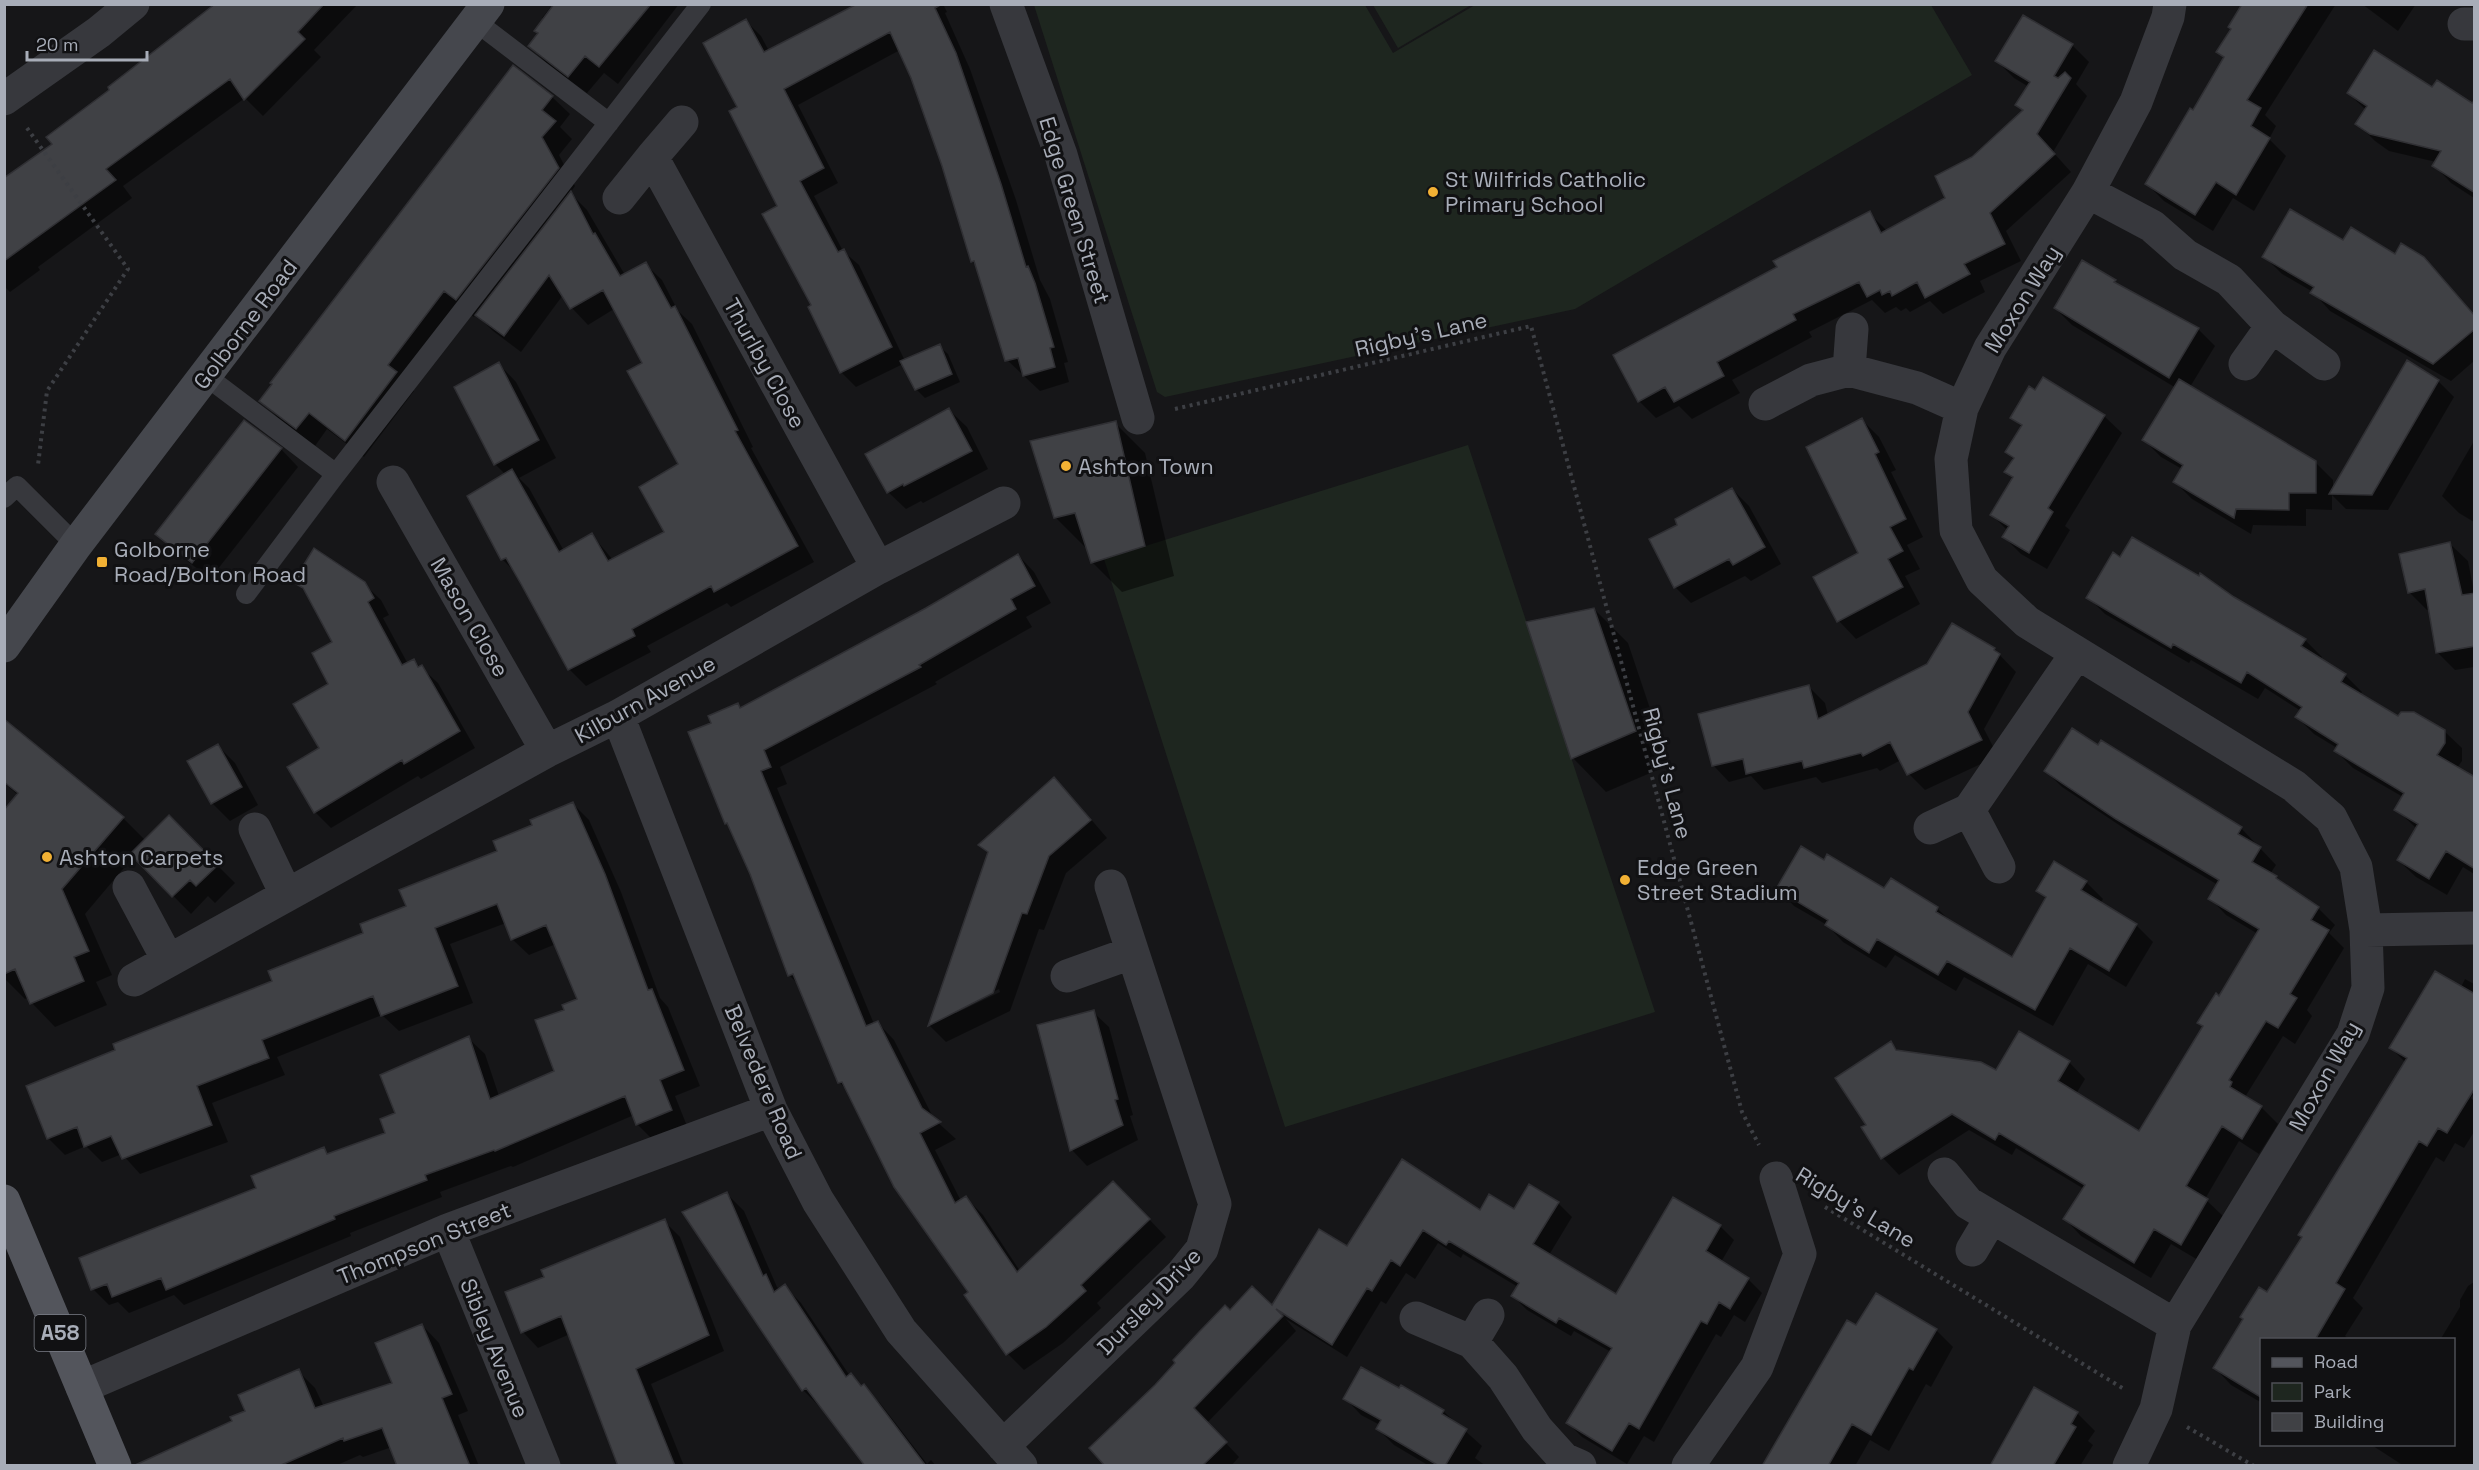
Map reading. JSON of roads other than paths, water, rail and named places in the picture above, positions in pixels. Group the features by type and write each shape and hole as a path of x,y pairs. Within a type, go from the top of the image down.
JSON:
{"main road":[{"name":"Golborne Road","path":"4,646 76,545 482,13"},
{"name":"A58","path":"4,1201 115,1466"}],"street":[{"path":"5,98 99,32 133,4"},
{"name":"Edge Green Street","path":"1006,4 1061,155 1138,417"},
{"name":"Moxon Way","path":"2129,1466 2156,1409 2175,1325 2353,1034 2368,988 2366,930 2356,867 2331,818 2294,786 2027,622 1982,580 1956,530 1951,459 1962,408 1990,348 2088,192 2136,102 2168,18 2170,4"},
{"path":"619,198 682,122"},
{"name":"Thurlby Close","path":"652,157 878,568"},
{"path":"2088,192 2152,226 2185,255 2229,280 2272,326 2324,364"},
{"path":"2245,364 2272,326"},
{"path":"1849,370 1852,329"},
{"path":"1765,404 1811,380 1849,370 1917,388 1962,408"},
{"name":"Mason Close","path":"393,482 547,751"},
{"name":"Kilburn Avenue","path":"134,980 547,751 618,716 878,568 1004,503"},
{"path":"1930,828 1969,810 2077,653"},
{"name":"Belvedere Road","path":"618,716 771,1110 818,1201 901,1331 1012,1456"},
{"path":"1969,810 1999,867"},
{"path":"255,829 286,894"},
{"name":"Dursley Drive","path":"1012,1456 1181,1275 1202,1249 1215,1204 1131,953 1111,886"},
{"path":"129,887 168,960"},
{"path":"2366,930 2475,928"},
{"path":"1067,976 1131,953"},
{"name":"Thompson Street","path":"82,1387 448,1230 771,1110"},
{"path":"1944,1174 1968,1203 2175,1325"},
{"path":"1688,1466 1757,1367 1800,1254 1776,1178"},
{"path":"1972,1250 1991,1218"},
{"name":"Sibley Avenue","path":"448,1230 544,1466"},
{"path":"1416,1318 1480,1328 1503,1377 1537,1429 1564,1459 1580,1466"}],"lane":[{"path":"246,594 336,474 701,4"},
{"path":"482,13 609,123"},
{"path":"206,376 336,474"},
{"path":"4,498 17,486 76,545"}],"place":[{"name":"St Wilfrids Catholic Primary School","path":"1433,192"},
{"name":"Ashton Town","path":"1066,466"},
{"name":"Golborne Road/Bolton Road","path":"102,562"},
{"name":"Ashton Carpets","path":"47,857"},
{"name":"Edge Green Street Stadium","path":"1625,880"}]}
